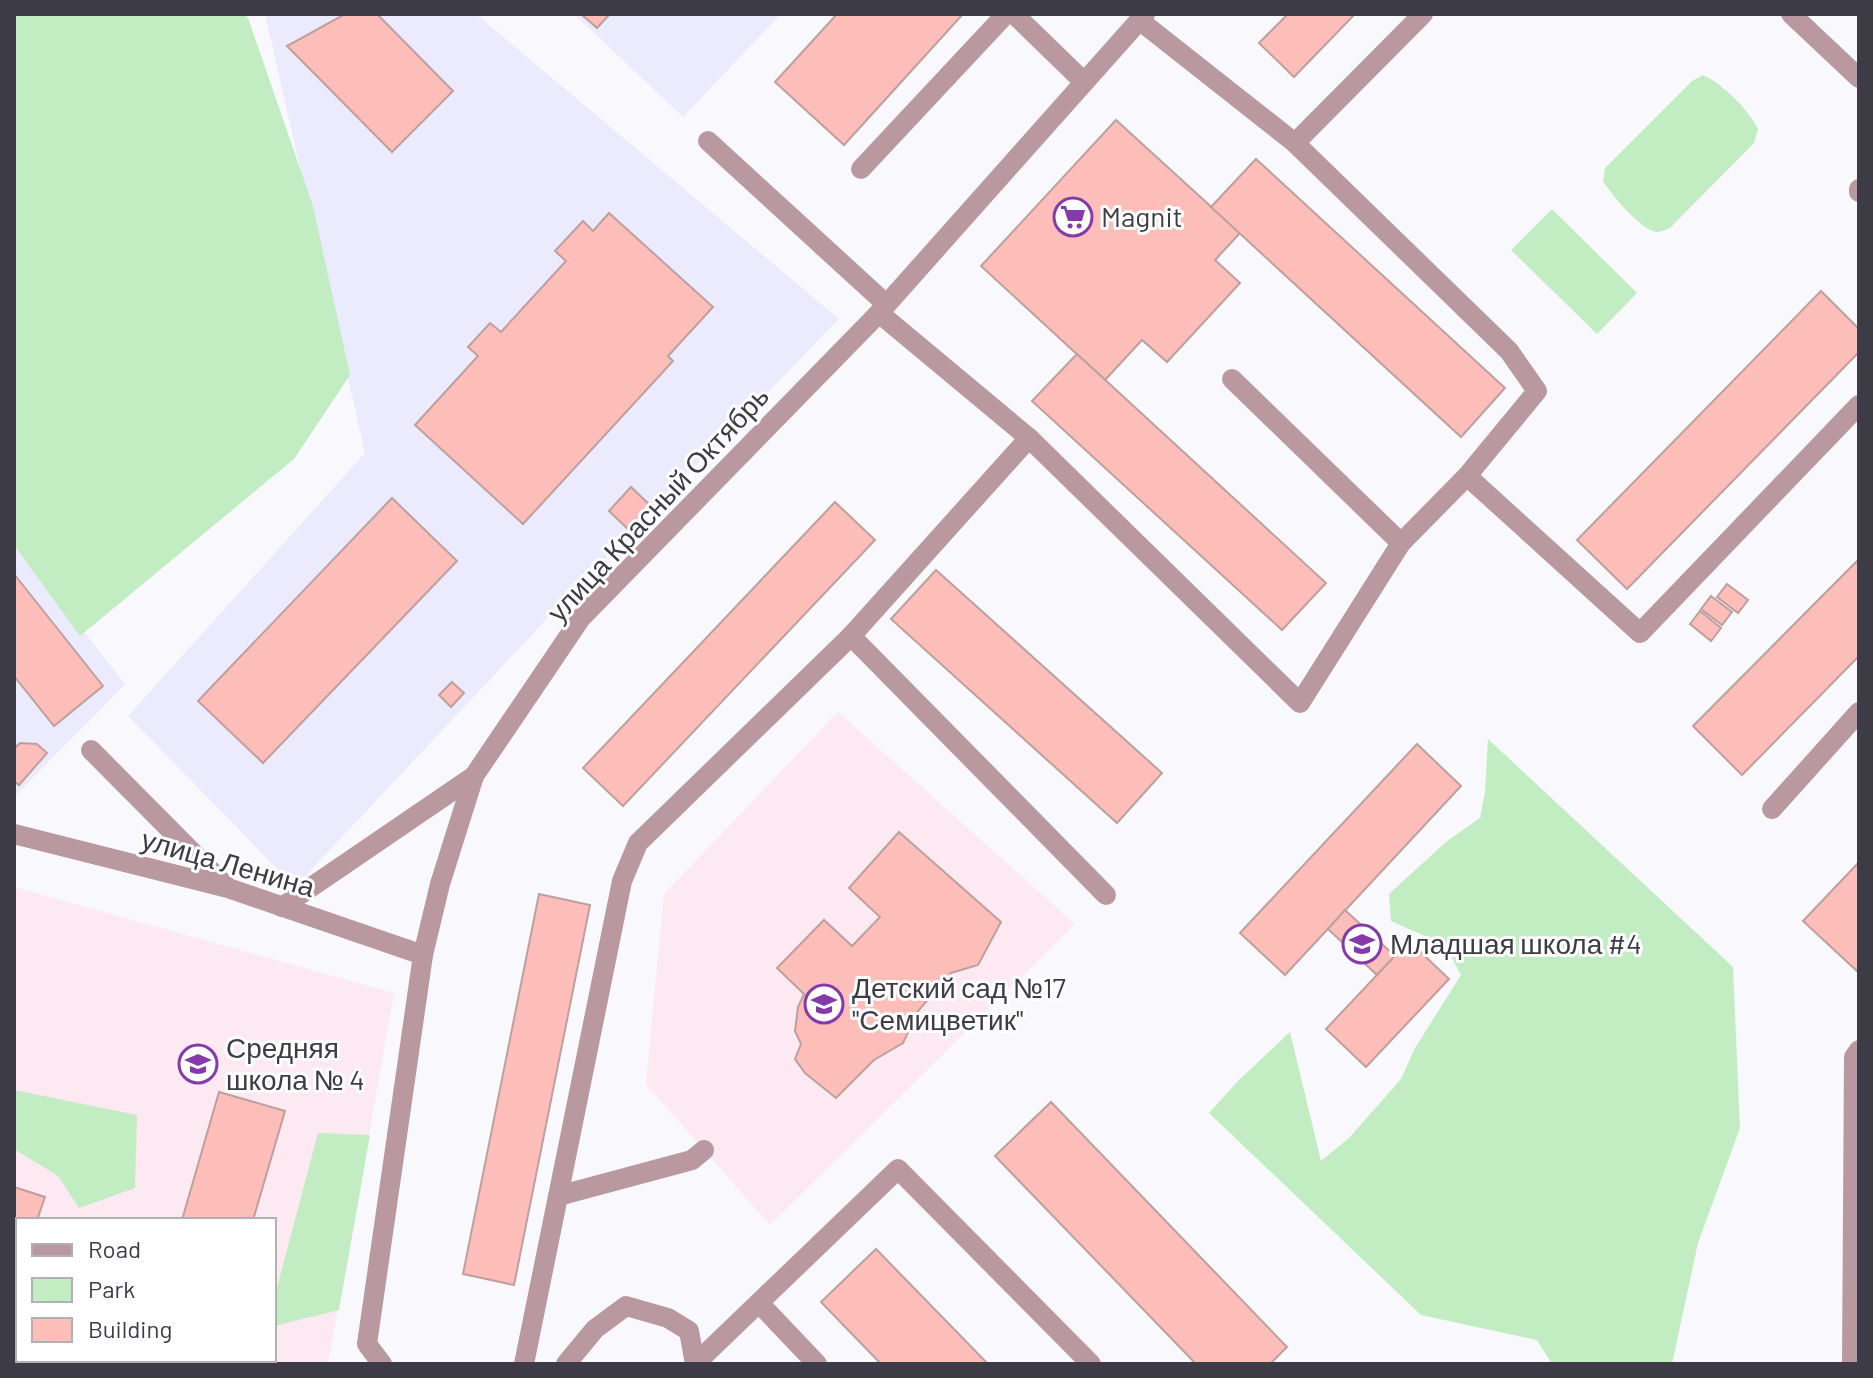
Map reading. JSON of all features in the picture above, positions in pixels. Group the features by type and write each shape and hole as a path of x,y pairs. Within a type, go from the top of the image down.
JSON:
{"street":[{"path":"861,169 1006,14"},
{"path":"1014,14 1084,82"},
{"path":"1295,143 1423,14"},
{"path":"1791,14 1859,78"},
{"path":"708,141 883,308 1029,438 1300,703 1401,543 1467,476 1537,391 1509,351 1295,143 1142,17"},
{"name":"улица Красный Октябрь","path":"382,1364 367,1344 423,955 440,884 474,776 581,618 883,308 1142,17"},
{"path":"1232,379 1401,543"},
{"path":"1467,476 1640,633 1859,405"},
{"path":"524,1364 622,881 638,843 851,636 1029,438"},
{"path":"851,636 1106,895"},
{"path":"1772,809 1859,712"},
{"path":"91,750 228,888"},
{"path":"282,907 474,776"},
{"name":"улица Ленина","path":"14,834 228,888 423,955"},
{"path":"1852,1364 1854,1057 1859,1050"},
{"path":"558,1196 692,1160 704,1150"},
{"path":"695,1364 898,1169 1091,1364"},
{"path":"759,1303 817,1364"},
{"path":"566,1364 595,1329 626,1306 668,1318 689,1331 695,1364"}],"shaded area":[{"path":"265,14 476,14 839,319 561,604 295,887 128,716 365,453"},
{"path":"574,14 781,14 683,117"},
{"path":"14,543 125,684 15,796 14,795"},
{"name":"Детский сад №17 \"Семицветик\"","path":"838,712 1075,924 770,1225 646,1084 664,894"},
{"name":"Средняя школа № 4","path":"14,887 394,993 328,1364 14,1364"}],"green space":[{"path":"14,14 244,14 248,18 313,206 350,375 294,459 80,636 14,545"},
{"path":"1703,75 1727,91 1748,114 1758,129 1754,143 1670,228 1652,231 1628,211 1607,187 1603,181 1605,168 1692,81"},
{"path":"1552,209 1637,293 1597,334 1511,250"},
{"path":"1488,739 1733,967 1740,1128 1698,1243 1672,1364 1552,1364 1537,1340 1421,1315 1209,1113 1290,1032 1321,1161 1349,1138 1401,1079 1415,1048 1461,975 1445,945 1391,921 1389,894 1447,841 1480,818"},
{"path":"14,1090 137,1115 135,1188 79,1208 58,1176 14,1149"},
{"path":"318,1133 370,1135 339,1310 276,1326 276,1291"}],"building":[{"path":"345,14 377,14 453,91 392,152 287,46"},
{"path":"581,14 610,14 597,28"},
{"path":"837,14 963,14 844,145 775,82"},
{"path":"1288,14 1355,14 1294,77 1259,43"},
{"path":"1116,120 1240,233 1215,260 1240,283 1167,362 1142,340 1105,380 981,266"},
{"path":"1256,159 1505,388 1461,437 1211,207"},
{"path":"609,213 713,307 668,356 673,361 523,524 415,425 478,356 468,347 490,323 501,332 566,261 555,251 583,221 593,231"},
{"path":"1821,291 1859,329 1859,352 1627,589 1577,540"},
{"path":"1077,354 1326,583 1282,630 1032,401"},
{"path":"631,487 652,507 630,531 609,511"},
{"path":"392,498 457,561 263,763 198,701"},
{"path":"835,502 875,540 623,806 583,768"},
{"path":"1859,559 1859,656 1742,775 1693,726"},
{"path":"936,570 1162,773 1117,823 891,619"},
{"path":"14,574 103,686 54,726 14,676"},
{"path":"1727,584 1748,600 1738,613 1717,597"},
{"path":"1711,596 1732,612 1722,625 1701,609"},
{"path":"1700,611 1721,628 1711,641 1690,624"},
{"path":"452,682 464,693 451,707 439,695"},
{"path":"20,743 37,744 47,753 19,785 14,781 14,749"},
{"path":"1417,744 1461,786 1285,975 1240,933"},
{"path":"899,832 1001,922 978,965 951,973 918,1011 903,1043 874,1060 836,1098 805,1073 795,1059 801,1044 795,1031 798,1007 804,994 777,968 824,920 852,946 880,917 849,888"},
{"path":"1859,862 1859,973 1803,921"},
{"path":"539,894 590,905 514,1285 463,1274"},
{"path":"1345,910 1395,956 1377,975 1328,929"},
{"path":"1409,941 1449,979 1366,1067 1326,1029"},
{"path":"219,1092 285,1111 254,1218 183,1218"},
{"path":"1051,1102 1287,1347 1270,1364 1196,1364 995,1156"},
{"path":"14,1187 45,1197 38,1218 16,1218 14,1296"},
{"path":"876,1249 988,1364 881,1364 821,1302"},
{"path":"14,1334 16,1362 115,1364 14,1364"},
{"path":"140,1362 211,1362 210,1364"}],"place":[{"name":"Magnit","path":"1073,217"},
{"name":"Младшая школа #4","path":"1362,944"},
{"name":"Детский сад №17 \"Семицветик\"","path":"824,1004"},
{"name":"Средняя школа № 4","path":"198,1064"}]}
